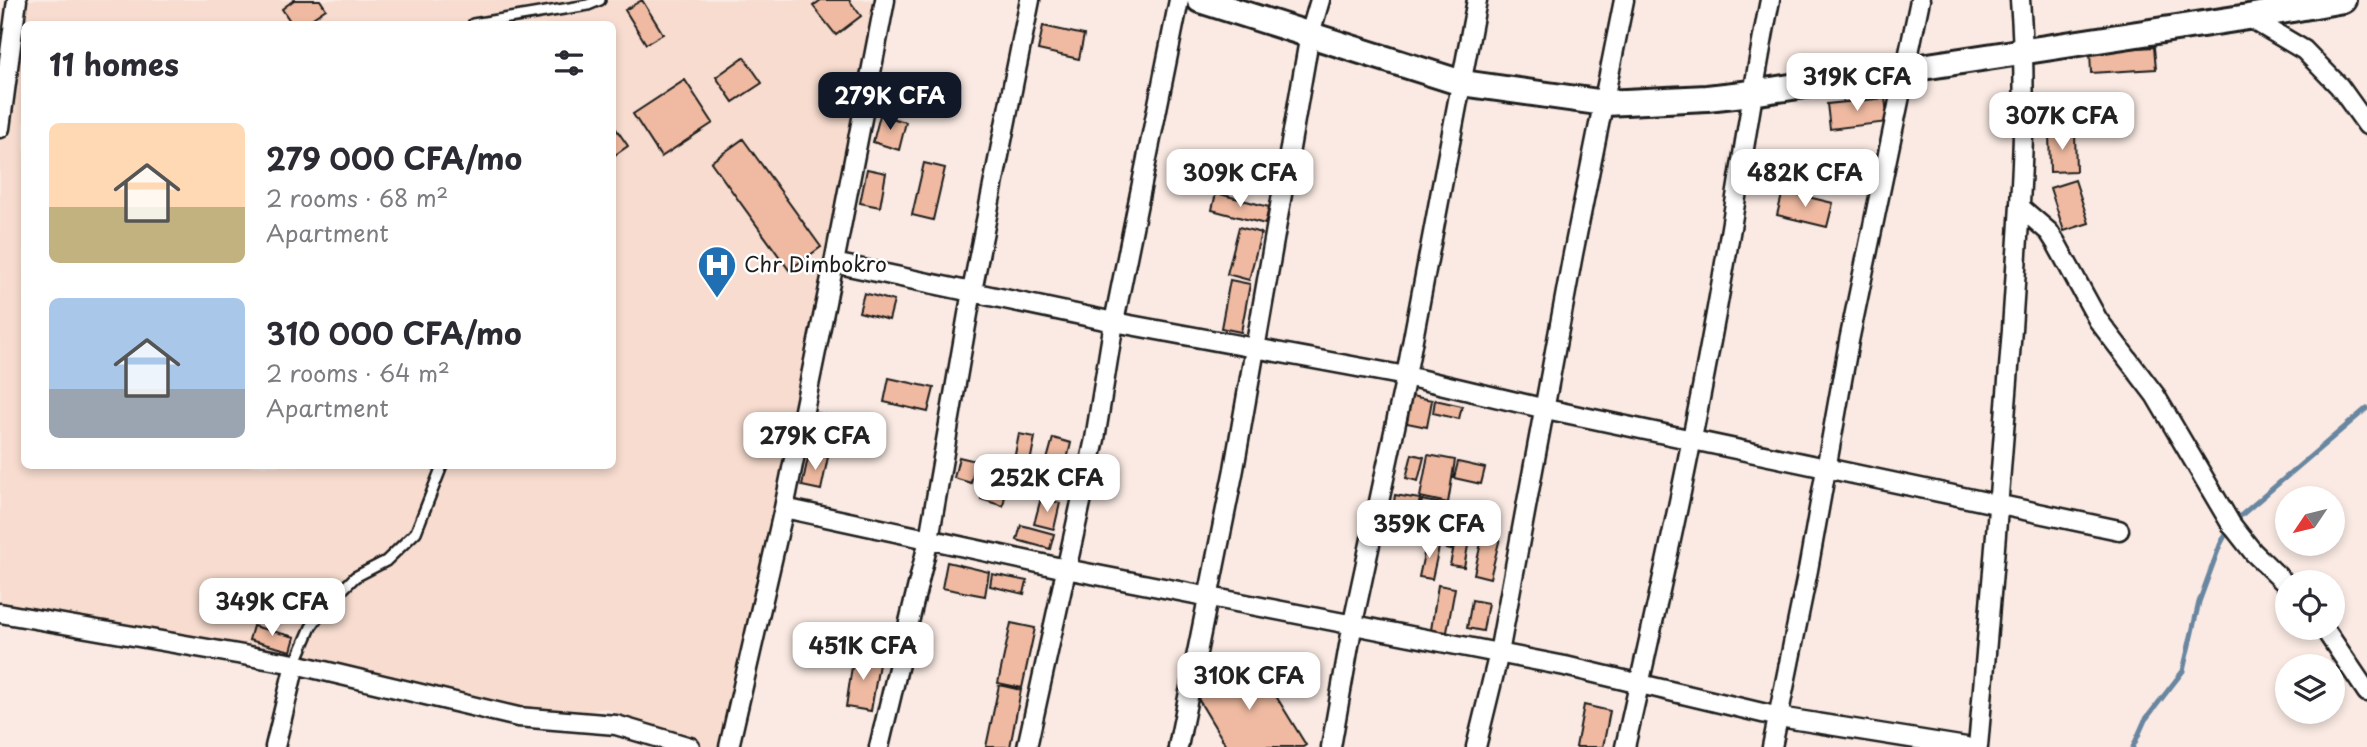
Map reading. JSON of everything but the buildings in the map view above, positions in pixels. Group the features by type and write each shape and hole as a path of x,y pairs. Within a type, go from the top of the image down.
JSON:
{"main road":[{"path":"1200,0 1462,83 1605,103 1752,93 2343,0"}],"street":[{"path":"0,128 18,0"},
{"path":"729,747 784,508 885,0"},
{"path":"879,747 929,539 972,291 1030,0"},
{"path":"1027,747 1095,439 1114,322 1179,0"},
{"path":"1178,747 1210,596 1310,34 1320,0"},
{"path":"1331,747 1353,623 1406,376 1477,0"},
{"path":"1476,747 1499,653 1573,254 1624,0"},
{"path":"1625,747 1692,439 1770,0"},
{"path":"1772,747 1808,570 1849,341 1920,0"},
{"path":"1978,747 1999,505 2020,207 2024,50 2020,0"},
{"path":"2248,17 2304,50 2339,86 2367,125"},
{"path":"2020,207 2049,232 2098,320 2155,396 2236,532 2275,573"},
{"path":"834,264 1114,322 1406,376 1546,409 2119,530"},
{"path":"784,508 1066,569 1499,653 1779,717 1908,742 1966,747"},
{"path":"0,613 295,664 518,717 616,725 690,747"},
{"path":"2332,640 2367,692"},
{"path":"275,747 295,664"}],"lane":[{"path":"503,21 587,5 600,0"},
{"path":"295,664 311,627 327,606 355,577 386,561 416,532 441,469"}],"shaded area":[{"name":"Chr Dimbokro","path":"19,0 884,0 728,747 700,747 605,708 540,719 0,614 0,132"}],"waterway":[{"path":"2133,747 2145,720 2183,671 2199,602 2220,545 2231,524 2367,408"}],"place":[{"name":"Chr Dimbokro","path":"717,299"}]}
